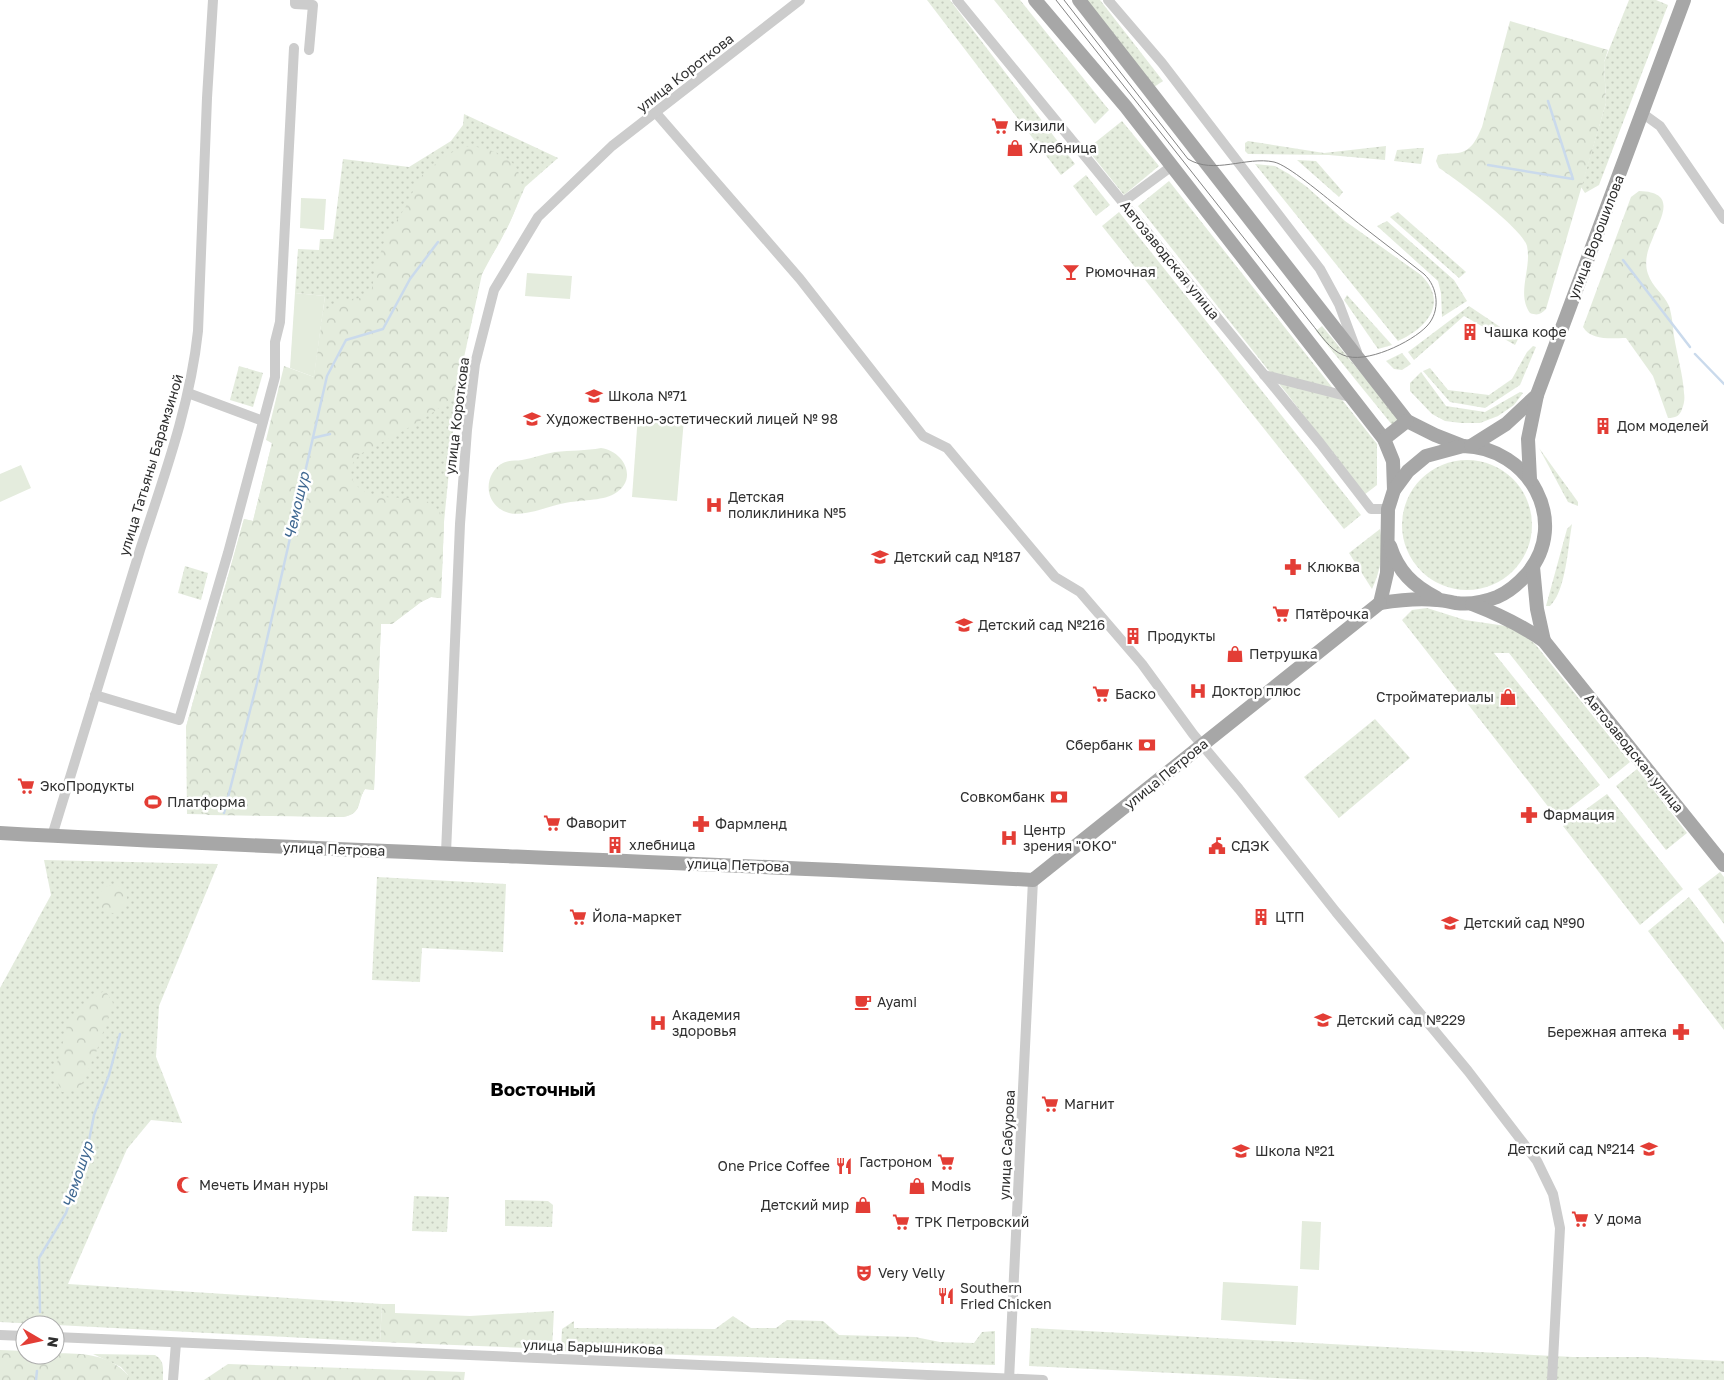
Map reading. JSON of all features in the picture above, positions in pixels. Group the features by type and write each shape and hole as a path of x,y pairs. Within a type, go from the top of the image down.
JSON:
{"main road":[{"path":"1035,0 1118,97 1350,397 1384,438 1393,461 1394,490"},
{"path":"1079,0 1194,149 1326,314 1407,421 1434,435 1467,446 1493,450 1514,462 1530,478 1540,499 1545,536 1533,567 1518,584 1498,597 1472,604"},
{"name":"улица Ворошилова","path":"1467,446 1506,424 1537,395 1684,0"},
{"path":"1530,478 1528,439 1537,395"},
{"path":"1384,438 1407,421"},
{"path":"1467,446 1426,456 1408,471 1394,490 1388,509 1387,573 1380,602 1410,599 1472,604 1524,627 1544,641"},
{"path":"1388,540 1394,560 1406,577 1422,590 1440,600"},
{"path":"1533,567 1537,609 1544,641"},
{"name":"улица Петрова","path":"0,833 836,869 1033,880 1380,602"},
{"name":"Автозаводская улица","path":"1544,641 1724,865"}],"street":[{"name":"улица Татьяны Барамзиной","path":"52,836 174,444 195,365 213,0"},
{"path":"295,0 295,4 313,5 309,50"},
{"name":"улица Короткова","path":"446,853 460,524 467,430 475,364 494,290 538,217 612,146 800,0"},
{"name":"Автозаводская улица","path":"957,0 1320,443 1371,509 1388,509"},
{"path":"1108,0 1162,62 1320,269 1339,304 1361,362"},
{"path":"95,695 179,720 228,553 275,378 275,342 280,322 294,48"},
{"path":"656,113 800,279 923,436 947,448 1056,578 1080,592 1142,664 1193,734 1336,912 1464,1066 1537,1161 1553,1194 1560,1228 1552,1380"},
{"path":"1642,113 1660,126 1724,219"},
{"path":"1123,202 1172,166"},
{"path":"1264,375 1350,397"},
{"path":"188,394 264,421"},
{"name":"улица Сабурова","path":"1009,1379 1033,880"},
{"path":"0,1335 15,1336"},
{"name":"улица Барышникова","path":"65,1337 1009,1379"},
{"path":"174,1380 176,1342"},
{"path":"1009,1379 1042,1380"}],"green space":[{"path":"927,0 950,0 1075,164 1061,175"},
{"path":"994,0 1020,0 1109,110 1095,124"},
{"path":"1086,0 1100,0 1163,81 1154,87"},
{"path":"1629,0 1656,0 1668,5 1599,185 1585,193 1581,187 1606,103 1604,62"},
{"path":"1510,21 1608,50 1604,62 1606,103 1546,309 1537,314 1530,313 1524,297 1528,255 1527,246 1523,238 1488,205 1439,168 1436,161 1438,155 1467,150 1478,135 1482,127"},
{"path":"464,114 558,158 525,187 510,222 482,274 457,390 444,522 441,598 431,597 421,602 392,624 381,624 374,790 365,789 354,813 343,817 187,814 186,727 244,519 253,521 272,443 314,376 325,296 295,293 298,249 319,250 320,239 333,239 343,159 409,167 451,141 463,125"},
{"path":"1122,121 1159,166 1124,195 1087,149"},
{"path":"1248,141 1324,153 1386,146 1385,160 1329,155 1248,154 1245,151 1245,143"},
{"path":"470,146 493,151 509,159 517,170 521,183 514,213 481,278 457,390 451,398 432,413 362,453 354,461 351,471 354,483 367,493 429,502 438,509 444,522 441,598 431,597 421,602 392,624 381,624 374,790 365,789 354,813 343,817 208,815 195,809 190,801 187,777 188,740 186,727 244,519 253,521 272,443 266,440 284,366 314,377 323,312 339,300 363,298 368,294 372,288 376,267 386,236 405,208 419,179 427,170 457,149"},
{"path":"1424,148 1421,164 1394,161 1397,150"},
{"path":"1297,160 1316,161 1343,192 1339,197"},
{"path":"1255,164 1275,166 1289,174 1307,187 1345,221 1421,275 1429,285 1434,305 1431,314 1425,322 1418,329 1398,341"},
{"path":"1086,175 1110,205 1096,216 1073,186"},
{"path":"1169,181 1377,444 1377,485 1364,495 1288,395 1138,206"},
{"path":"1639,191 1659,196 1663,201 1662,216 1649,248 1646,266 1650,279 1669,306 1672,317 1684,397 1684,403 1679,415 1673,418 1668,418 1653,376 1626,338 1596,337 1583,327 1631,197"},
{"path":"301,198 326,199 324,230 300,228"},
{"path":"1119,212 1361,515 1344,529 1102,226"},
{"path":"1398,212 1466,272 1459,278 1390,217"},
{"path":"1387,221 1454,280 1467,301 1442,317 1441,293 1438,281 1377,226"},
{"path":"527,273 572,276 570,299 525,296"},
{"path":"295,293 325,296 314,377 290,368"},
{"path":"1347,295 1392,345 1378,349 1344,300"},
{"path":"1469,306 1518,339 1515,345 1464,316 1414,360 1408,352"},
{"path":"1322,326 1399,419 1393,426 1316,331"},
{"path":"1533,346 1536,347 1520,385 1485,408 1450,402 1423,371 1430,368 1448,390 1489,395 1512,379 1527,352"},
{"path":"1402,353 1411,364 1402,370 1394,369 1386,361"},
{"path":"239,366 263,373 253,407 230,400"},
{"path":"1421,372 1446,406 1485,412 1520,392 1523,393 1514,405 1498,416 1480,423 1445,421 1432,414 1410,391 1410,383"},
{"path":"638,415 684,419 677,501 632,497"},
{"path":"601,448 617,455 626,468 626,482 614,494 603,498 565,503 522,514 509,513 502,510 491,499 489,492 490,479 496,468 503,463 555,452"},
{"path":"1539,448 1578,502 1578,506 1568,502"},
{"path":"1467,460 1480,461 1492,465 1513,479 1527,500 1531,512 1531,538 1527,550 1513,571 1492,585 1480,589 1467,590 1454,589 1442,585 1421,571 1407,550 1403,538 1402,525 1403,512 1407,500 1421,479 1442,465 1454,461"},
{"path":"21,465 31,488 0,502 0,474"},
{"path":"1572,524 1566,568 1560,590 1550,606 1546,606 1567,529"},
{"path":"1380,529 1381,560 1378,575 1372,589 1349,553"},
{"path":"185,566 208,573 201,600 178,593"},
{"path":"1427,608 1465,620 1506,626 1518,631 1535,644 1630,762 1609,779 1509,653 1494,653 1600,785 1557,818 1402,620 1412,610"},
{"path":"1375,719 1410,758 1339,818 1304,777"},
{"path":"1637,769 1687,833 1666,850 1616,786"},
{"path":"1607,794 1683,889 1640,925 1563,826"},
{"path":"44,860 218,864 159,1006 156,1057 182,1123 151,1120 127,1149 68,1284 382,1304 380,1342 65,1325 65,1315 15,1315 15,1323 0,1322 0,988 51,895"},
{"path":"1720,872 1724,877 1724,924 1698,889"},
{"path":"377,877 506,884 503,952 422,948 420,982 372,980"},
{"path":"113,885 123,889 127,899 123,909 113,913 103,909 99,899 103,889"},
{"path":"1689,897 1724,943 1724,1030 1648,931"},
{"path":"105,990 113,1003 97,1050 79,1090 62,1092 54,1074 69,1021 75,1012"},
{"path":"414,1196 449,1197 447,1232 412,1231"},
{"path":"505,1200 548,1201 553,1205 552,1227 505,1226"},
{"path":"1302,1221 1321,1222 1319,1270 1300,1269"},
{"path":"1223,1282 1298,1286 1296,1325 1221,1320"},
{"path":"382,1304 395,1304 395,1313 470,1316 554,1311 552,1349 380,1342"},
{"path":"733,1316 751,1328 776,1328 787,1320 823,1321 839,1335 915,1337 940,1342 974,1343 982,1332 995,1331 995,1365 561,1351 562,1329 574,1321 574,1328 715,1329"},
{"path":"1031,1328 1573,1357 1644,1357 1724,1361 1724,1380 1316,1380 1029,1366"},
{"path":"0,1350 15,1351 15,1365 65,1365 65,1354 95,1356 112,1362 128,1375 128,1380 0,1380"},
{"path":"93,1354 155,1355 162,1363 163,1380 128,1380 128,1375 121,1367"},
{"path":"228,1364 465,1372 464,1380 204,1380"}],"waterway":[{"path":"1488,165 1573,179 1548,101"},
{"name":"Чемошур","path":"224,813 257,683 327,376 346,340 383,329 410,279 438,242"},
{"path":"1623,260 1690,347"},
{"path":"1695,354 1724,384"},
{"path":"313,438 330,434"},
{"name":"Чемошур","path":"40,1312 39,1258 66,1213 87,1151 94,1115 109,1075 120,1034"},
{"name":"Чемошур","path":"36,1380 37,1371"}],"tram line":[{"path":"1056,0 1330,346 1343,355 1363,357 1400,345 1427,326 1434,313 1436,299 1429,279 1424,274 1306,181 1280,164 1252,161 1208,165 1188,159 1064,0"}],"place":[{"name":"Кизили","path":"1000,126"},
{"name":"Хлебница","path":"1015,148"},
{"name":"Рюмочная","path":"1071,272"},
{"name":"Чашка кофе","path":"1470,332"},
{"name":"Школа №71","path":"594,396"},
{"name":"Художественно-эстетический лицей № 98","path":"532,419"},
{"name":"Дом моделей","path":"1603,426"},
{"name":"Детская поликлиника №5","path":"714,505"},
{"name":"Детский сад №187","path":"880,557"},
{"name":"Клюква","path":"1293,567"},
{"name":"Пятёрочка","path":"1281,614"},
{"name":"Детский сад №216","path":"964,625"},
{"name":"Продукты","path":"1133,636"},
{"name":"Петрушка","path":"1235,654"},
{"name":"Доктор плюс","path":"1198,691"},
{"name":"Баско","path":"1101,694"},
{"name":"Стройматериалы","path":"1508,697"},
{"name":"Сбербанк","path":"1147,745"},
{"name":"ЭкоПродукты","path":"26,786"},
{"name":"Совкомбанк","path":"1059,797"},
{"name":"Платформа","path":"153,802"},
{"name":"Фармация","path":"1529,815"},
{"name":"Фаворит","path":"552,823"},
{"name":"Фармленд","path":"701,824"},
{"name":"Центр зрения \"ОКО\"","path":"1009,838"},
{"name":"хлебница","path":"615,845"},
{"name":"СДЭК","path":"1217,846"},
{"name":"Йола-маркет","path":"578,917"},
{"name":"ЦТП","path":"1261,917"},
{"name":"Детский сад №90","path":"1450,923"},
{"name":"Ayami","path":"863,1002"},
{"name":"Детский сад №229","path":"1323,1020"},
{"name":"Академия здоровья","path":"658,1023"},
{"name":"Бережная аптека","path":"1681,1032"},
{"name":"Магнит","path":"1050,1104"},
{"name":"Детский сад №214","path":"1649,1149"},
{"name":"Школа №21","path":"1241,1151"},
{"name":"Гастроном","path":"946,1162"},
{"name":"One Price Coffee","path":"844,1166"},
{"name":"Мечеть Иман нуры","path":"185,1185"},
{"name":"Modis","path":"917,1186"},
{"name":"Детский мир","path":"863,1205"},
{"name":"У дома","path":"1580,1219"},
{"name":"ТРК Петровский","path":"901,1222"},
{"name":"Very Velly","path":"864,1273"},
{"name":"Southern Fried Chicken","path":"946,1296"}],"district":[{"name":"Восточный","path":"543,1089"}]}
